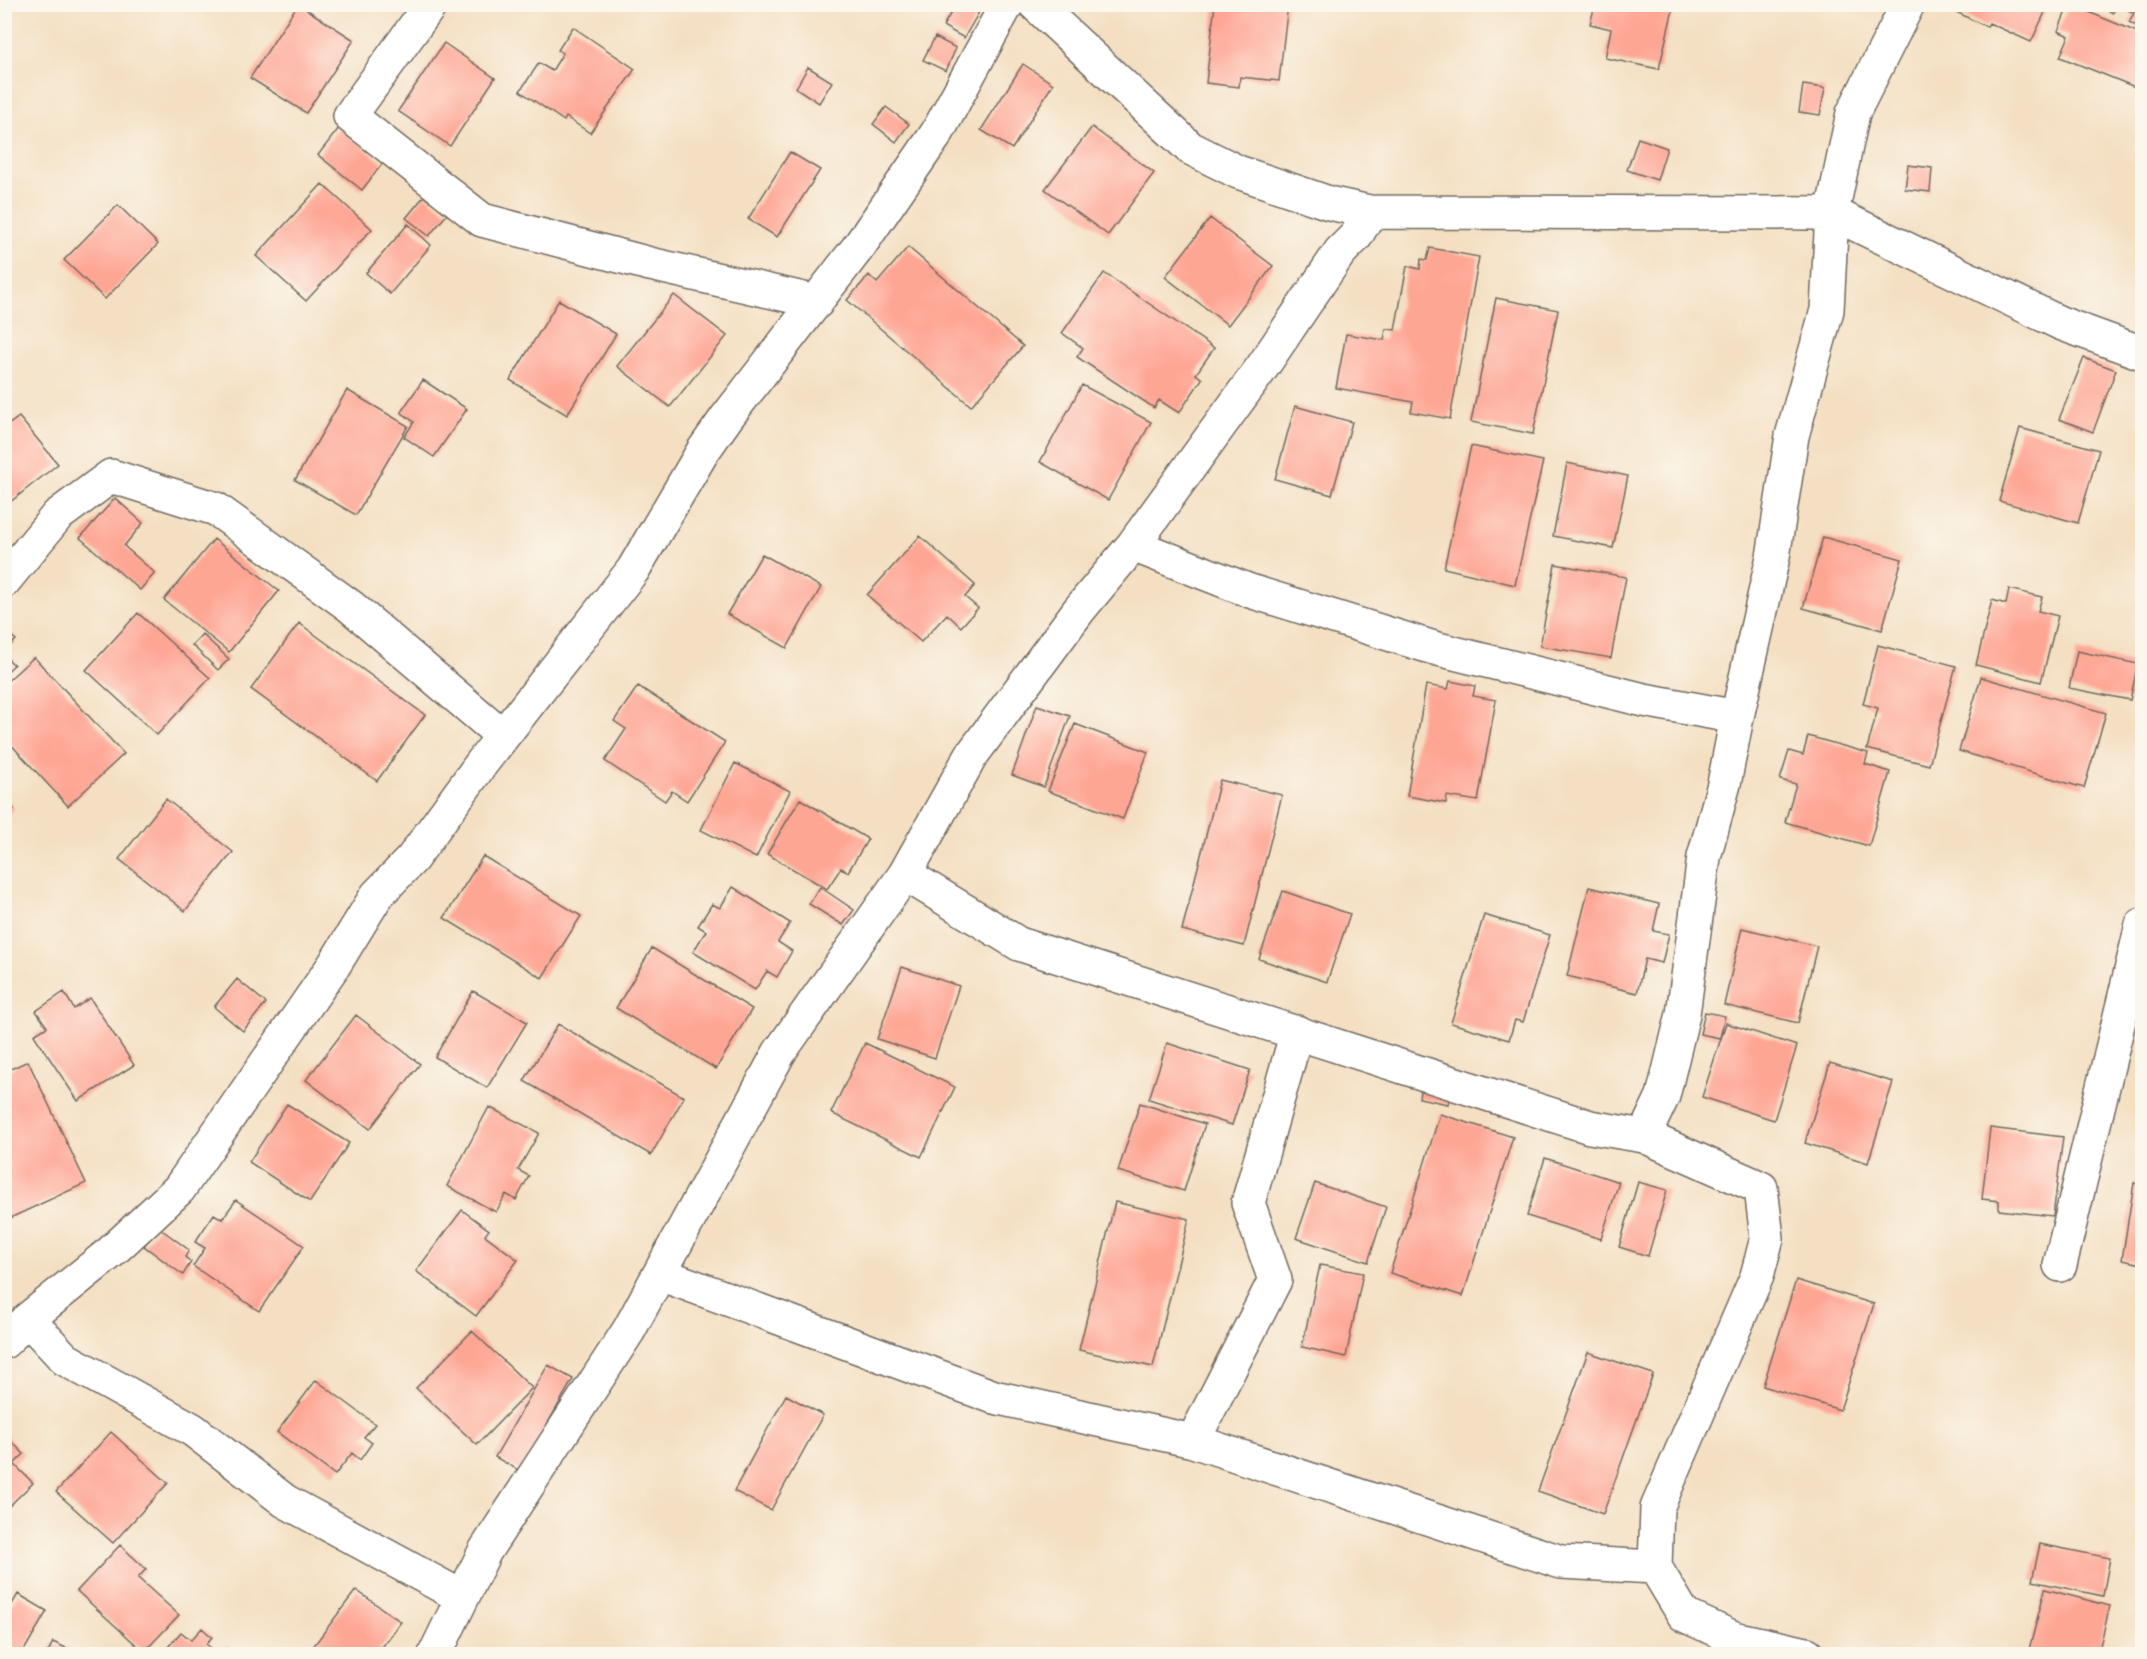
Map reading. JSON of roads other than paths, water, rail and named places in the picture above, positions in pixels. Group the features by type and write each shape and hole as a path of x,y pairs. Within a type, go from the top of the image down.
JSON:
{"street":[{"path":"431,4 350,116 482,220 650,264 816,302"},
{"path":"4,1342 28,1319 110,1253 179,1189 334,965 376,895 412,859 456,796 633,570 697,461 727,417 860,245 938,133 1007,4"},
{"path":"1035,4 1190,148 1238,172 1329,204 1370,212 1832,213 2060,323 2142,353"},
{"path":"1644,1136 1663,1096 1683,1014 1704,857 1724,784 1773,557 1792,436 1827,310 1832,213 1853,113 1908,4"},
{"path":"435,1654 485,1551 629,1329 779,1053 905,874 971,756 1079,610 1134,545 1263,366 1340,252 1356,236 1370,212"},
{"path":"4,581 57,516 111,476 216,509 350,606 503,736"},
{"path":"1134,545 1250,591 1434,648 1644,700 1737,717"},
{"path":"905,874 1019,944 1590,1127 1644,1136 1761,1188 1767,1238 1757,1276 1657,1508 1655,1567 1684,1615 1734,1638 1807,1654"},
{"path":"2060,1265 2142,925"},
{"path":"1193,1441 1275,1280 1248,1203 1297,1032"},
{"path":"660,1274 994,1397 1193,1441 1561,1562 1655,1567"},
{"path":"28,1319 65,1359 193,1430 285,1501 462,1597"}]}
